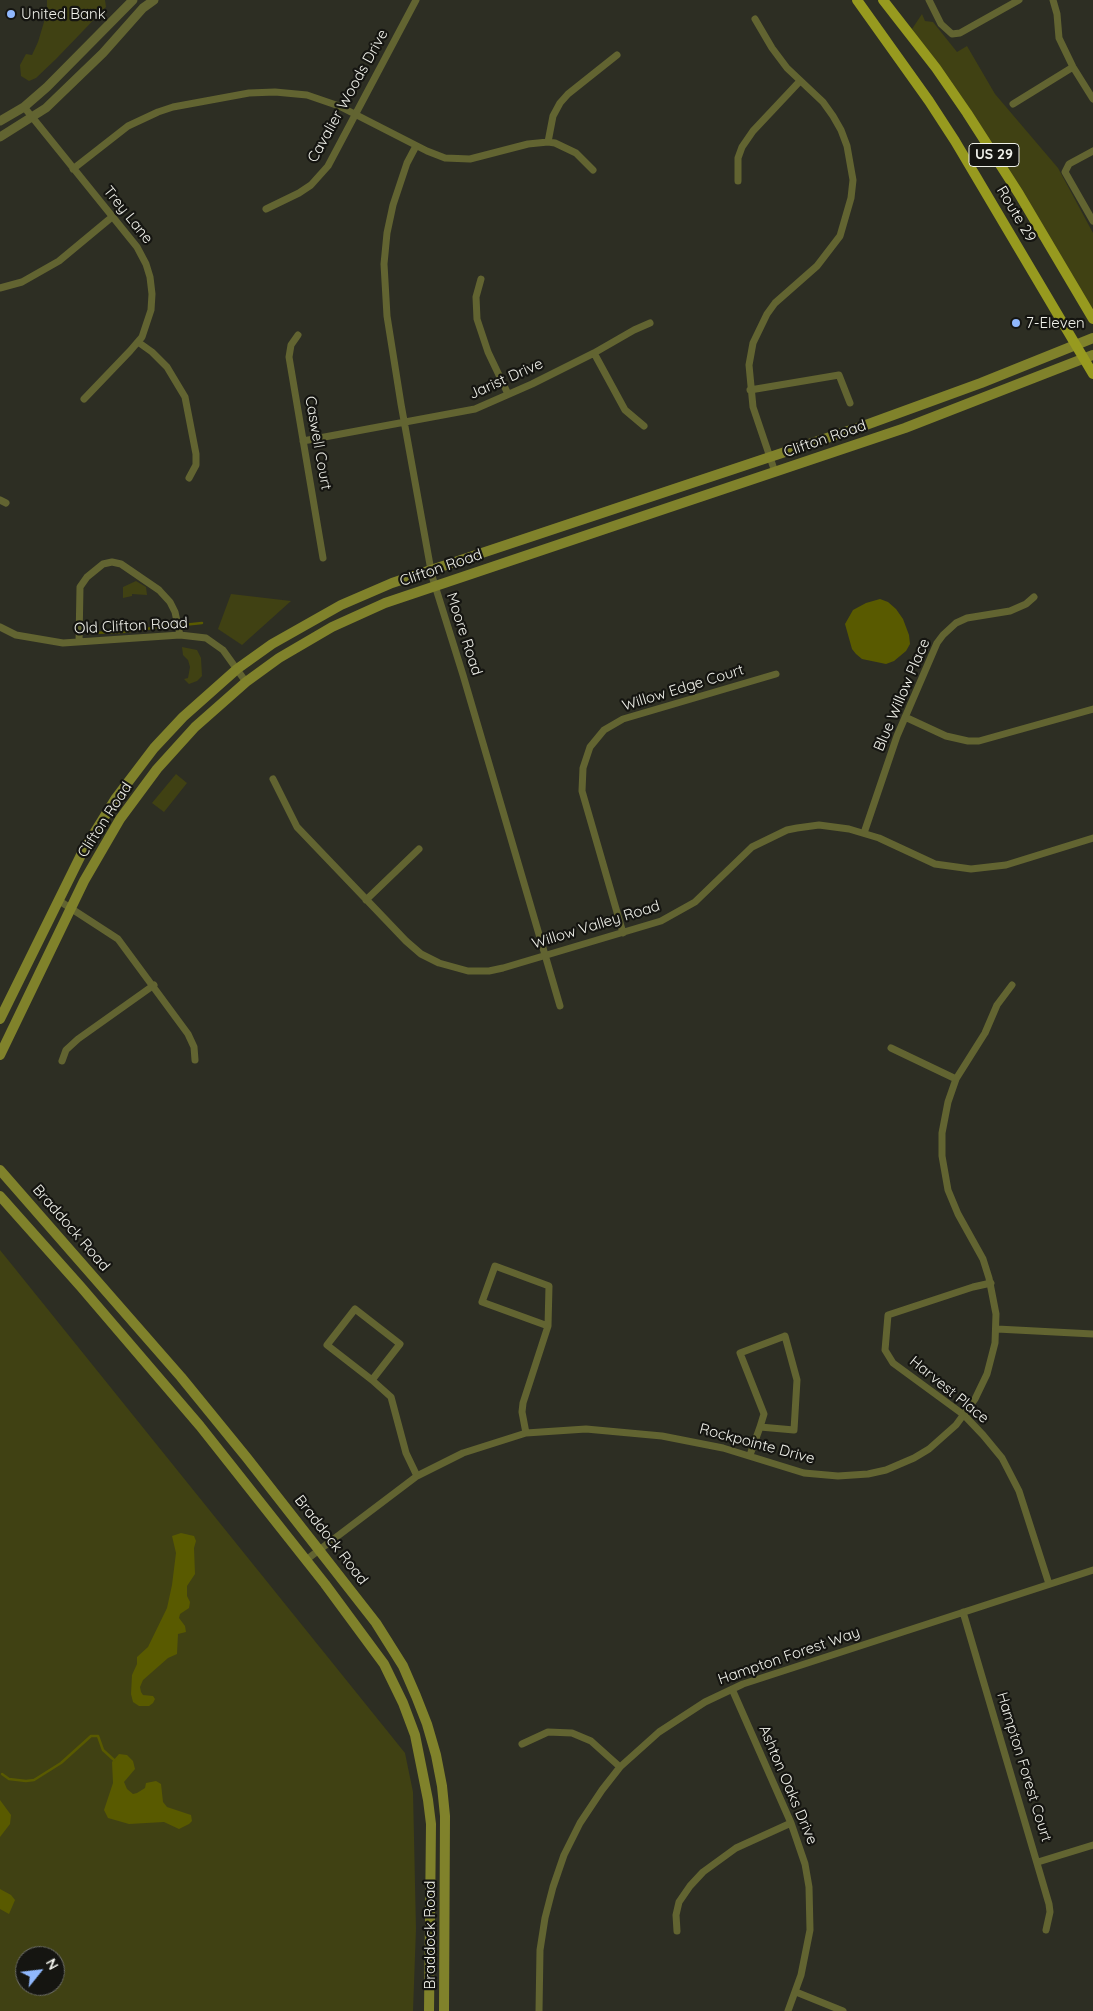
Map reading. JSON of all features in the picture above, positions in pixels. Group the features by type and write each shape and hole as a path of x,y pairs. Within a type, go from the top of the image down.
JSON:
{"main road":[{"name":"Route 29","path":"856,0 924,93 955,141 1076,345 1089,357 1093,374"},
{"name":"Route 29","path":"883,0 936,68 967,113 1019,194 1093,319"},
{"name":"Clifton Road","path":"0,1019 58,900 98,824 134,773 183,716 237,669 272,644 341,604 392,583 863,426 981,383 1093,338"},
{"name":"Clifton Road","path":"0,1056 84,881 120,819 157,769 195,727 246,682 279,658 332,627 385,603 912,426 1089,357"},
{"name":"Braddock Road","path":"0,1170 181,1377 320,1550 391,1644 416,1696 436,1754 445,1816 444,2011"},
{"name":"Braddock Road","path":"0,1196 200,1426 306,1560 384,1664 403,1703 420,1756 431,1824 430,2011"}],"street":[{"path":"0,121 24,107 46,87 133,0"},
{"path":"0,137 32,118 65,90 103,53 143,8 154,0"},
{"name":"Cavalier Woods Drive","path":"266,209 299,193 320,176 335,157 416,0"},
{"path":"929,0 941,24 952,34 960,33 1019,0"},
{"path":"1053,0 1057,14 1059,38 1093,99"},
{"path":"755,19 772,48 800,81 823,102 841,130 851,162 853,180 851,198 840,236 826,256 808,275 779,298 763,321 753,343 749,365 750,390 753,407 775,472"},
{"path":"548,142 552,121 560,103 568,94 617,55"},
{"path":"1013,104 1074,67"},
{"path":"738,181 738,158 742,147 753,131 800,81"},
{"path":"73,169 128,126 150,115 173,107 249,93 275,92 300,94 324,100 416,146 445,158 463,160 528,144 548,142 555,143 576,153 593,170"},
{"name":"Trey Lane","path":"24,107 137,247 150,277 151,310 145,330 138,342 84,399"},
{"name":"Moore Road","path":"416,146 407,162 393,205 387,233 384,264 387,316 434,585 463,675 560,1006"},
{"path":"1093,151 1069,164 1065,172 1093,221"},
{"path":"0,288 22,282 59,261 112,217"},
{"path":"481,279 476,297 477,319 488,352 508,394"},
{"name":"Jarist Drive","path":"303,441 475,409 650,323"},
{"name":"Caswell Court","path":"298,335 291,345 289,357 323,558"},
{"path":"138,342 152,352 167,367 185,397 196,454 196,464 189,478"},
{"path":"594,352 625,410 644,426"},
{"path":"750,390 839,375 850,404"},
{"path":"80,642 80,587 87,577 103,564 112,562 121,564 159,590 170,602 175,612 180,635"},
{"name":"Blue Willow Place","path":"864,833 905,717 937,643 951,626 961,620 978,615 1010,611 1026,604 1034,597"},
{"name":"Old Clifton Road","path":"0,627 12,634 63,643 180,635 206,638 223,650 246,682"},
{"name":"Willow Edge Court","path":"623,933 582,791 583,768 590,747 604,730 623,719 776,674"},
{"path":"905,717 946,736 979,741 1093,709"},
{"name":"Willow Valley Road","path":"272,779 297,827 412,948 430,959 447,966 468,971 489,970 544,956 661,921 685,909 703,894 745,852 760,842 786,830 808,826 828,826 864,833 892,843 935,864 958,869 1006,865 1093,838"},
{"path":"366,900 418,849"},
{"path":"58,900 118,939 154,985 188,1034 194,1046 195,1060"},
{"path":"62,1061 66,1050 78,1039 154,985"},
{"name":"Rockpointe Drive","path":"306,1560 417,1476 463,1453 526,1433 565,1429 608,1430 688,1440 750,1455 804,1473 838,1476 868,1474 892,1467 914,1458 946,1435 964,1416 975,1399 986,1374 997,1329 991,1283 983,1259 953,1204 944,1174 942,1133 948,1102 956,1079 984,1033 996,1005 1012,985"},
{"path":"891,1048 956,1079"},
{"path":"526,1433 522,1403 548,1326 549,1286 495,1266 482,1302 548,1326"},
{"name":"Harvest Place","path":"991,1283 972,1287 888,1315 884,1341 885,1350 888,1357 894,1363 964,1416 994,1446 1010,1472 1049,1584"},
{"path":"372,1380 400,1344 355,1309 326,1346 372,1380 390,1397 406,1453 417,1476"},
{"path":"997,1329 1093,1334"},
{"path":"750,1455 764,1414 740,1353 785,1336 797,1380 794,1430 760,1427"},
{"name":"Hampton Forest Way","path":"539,2011 540,1950 545,1918 564,1855 580,1823 620,1767 644,1744 674,1720 732,1689 1093,1570"},
{"name":"Hampton Forest Court","path":"963,1612 1050,1904 1046,1930"},
{"name":"Ashton Oaks Drive","path":"732,1689 791,1824 805,1864 810,1909 807,1953 796,1992 788,2011"},
{"path":"522,1744 548,1732 572,1733 591,1741 620,1767"},
{"path":"677,1931 676,1915 680,1902 703,1872 736,1848 791,1824"},
{"path":"1038,1862 1093,1845"},
{"path":"796,1992 843,2011"}],"shaded area":[{"path":"47,0 105,0 106,7 56,59 36,78 29,81 21,76 20,65 26,54 32,55 38,42 47,12"},
{"path":"922,14 925,21 933,22 957,52 967,46 995,94 1058,168 1093,233 1093,311 915,35 912,29"},
{"path":"136,581 146,587 147,595 132,594 132,596 123,598 123,587"},
{"path":"231,594 291,601 242,645 218,629"},
{"path":"880,599 888,602 903,619 910,644 906,651 894,661 886,664 862,659 856,654 852,649 845,624 853,610 866,603"},
{"path":"182,647 197,650 201,658 202,676 197,681 189,684 184,679 188,678 190,667 188,660 183,655"},
{"path":"176,774 187,783 164,812 152,803"},
{"path":"0,1250 405,1753 413,1792 416,1929 413,2011 0,2011"},
{"path":"181,1533 194,1536 196,1541 194,1548 195,1574 187,1586 187,1596 190,1602 189,1608 180,1614 179,1618 185,1626 186,1632 178,1634 177,1654 168,1658 143,1680 140,1687 141,1692 143,1695 153,1696 155,1699 149,1706 139,1706 133,1702 131,1694 132,1675 137,1664 137,1657 148,1647 167,1608 176,1553 172,1536"},
{"path":"119,1754 127,1755 133,1761 135,1769 124,1782 127,1789 133,1794 137,1793 145,1788 146,1783 156,1781 161,1784 163,1802 167,1807 191,1815 192,1821 179,1829 164,1822 129,1824 108,1818 104,1810 113,1783 112,1762"},
{"path":"0,1800 11,1815 10,1824 0,1837"},
{"path":"0,1889 11,1895 15,1900 9,1914 0,1909"}],"waterway":[{"path":"183,625 202,623"},
{"path":"86,633 122,632 176,625"},
{"path":"2,1774 9,1779 34,1780 61,1763 91,1736 98,1736 103,1750 114,1760"}],"place":[{"name":"United Bank","path":"11,14"},
{"name":"7-Eleven","path":"1016,323"}]}
